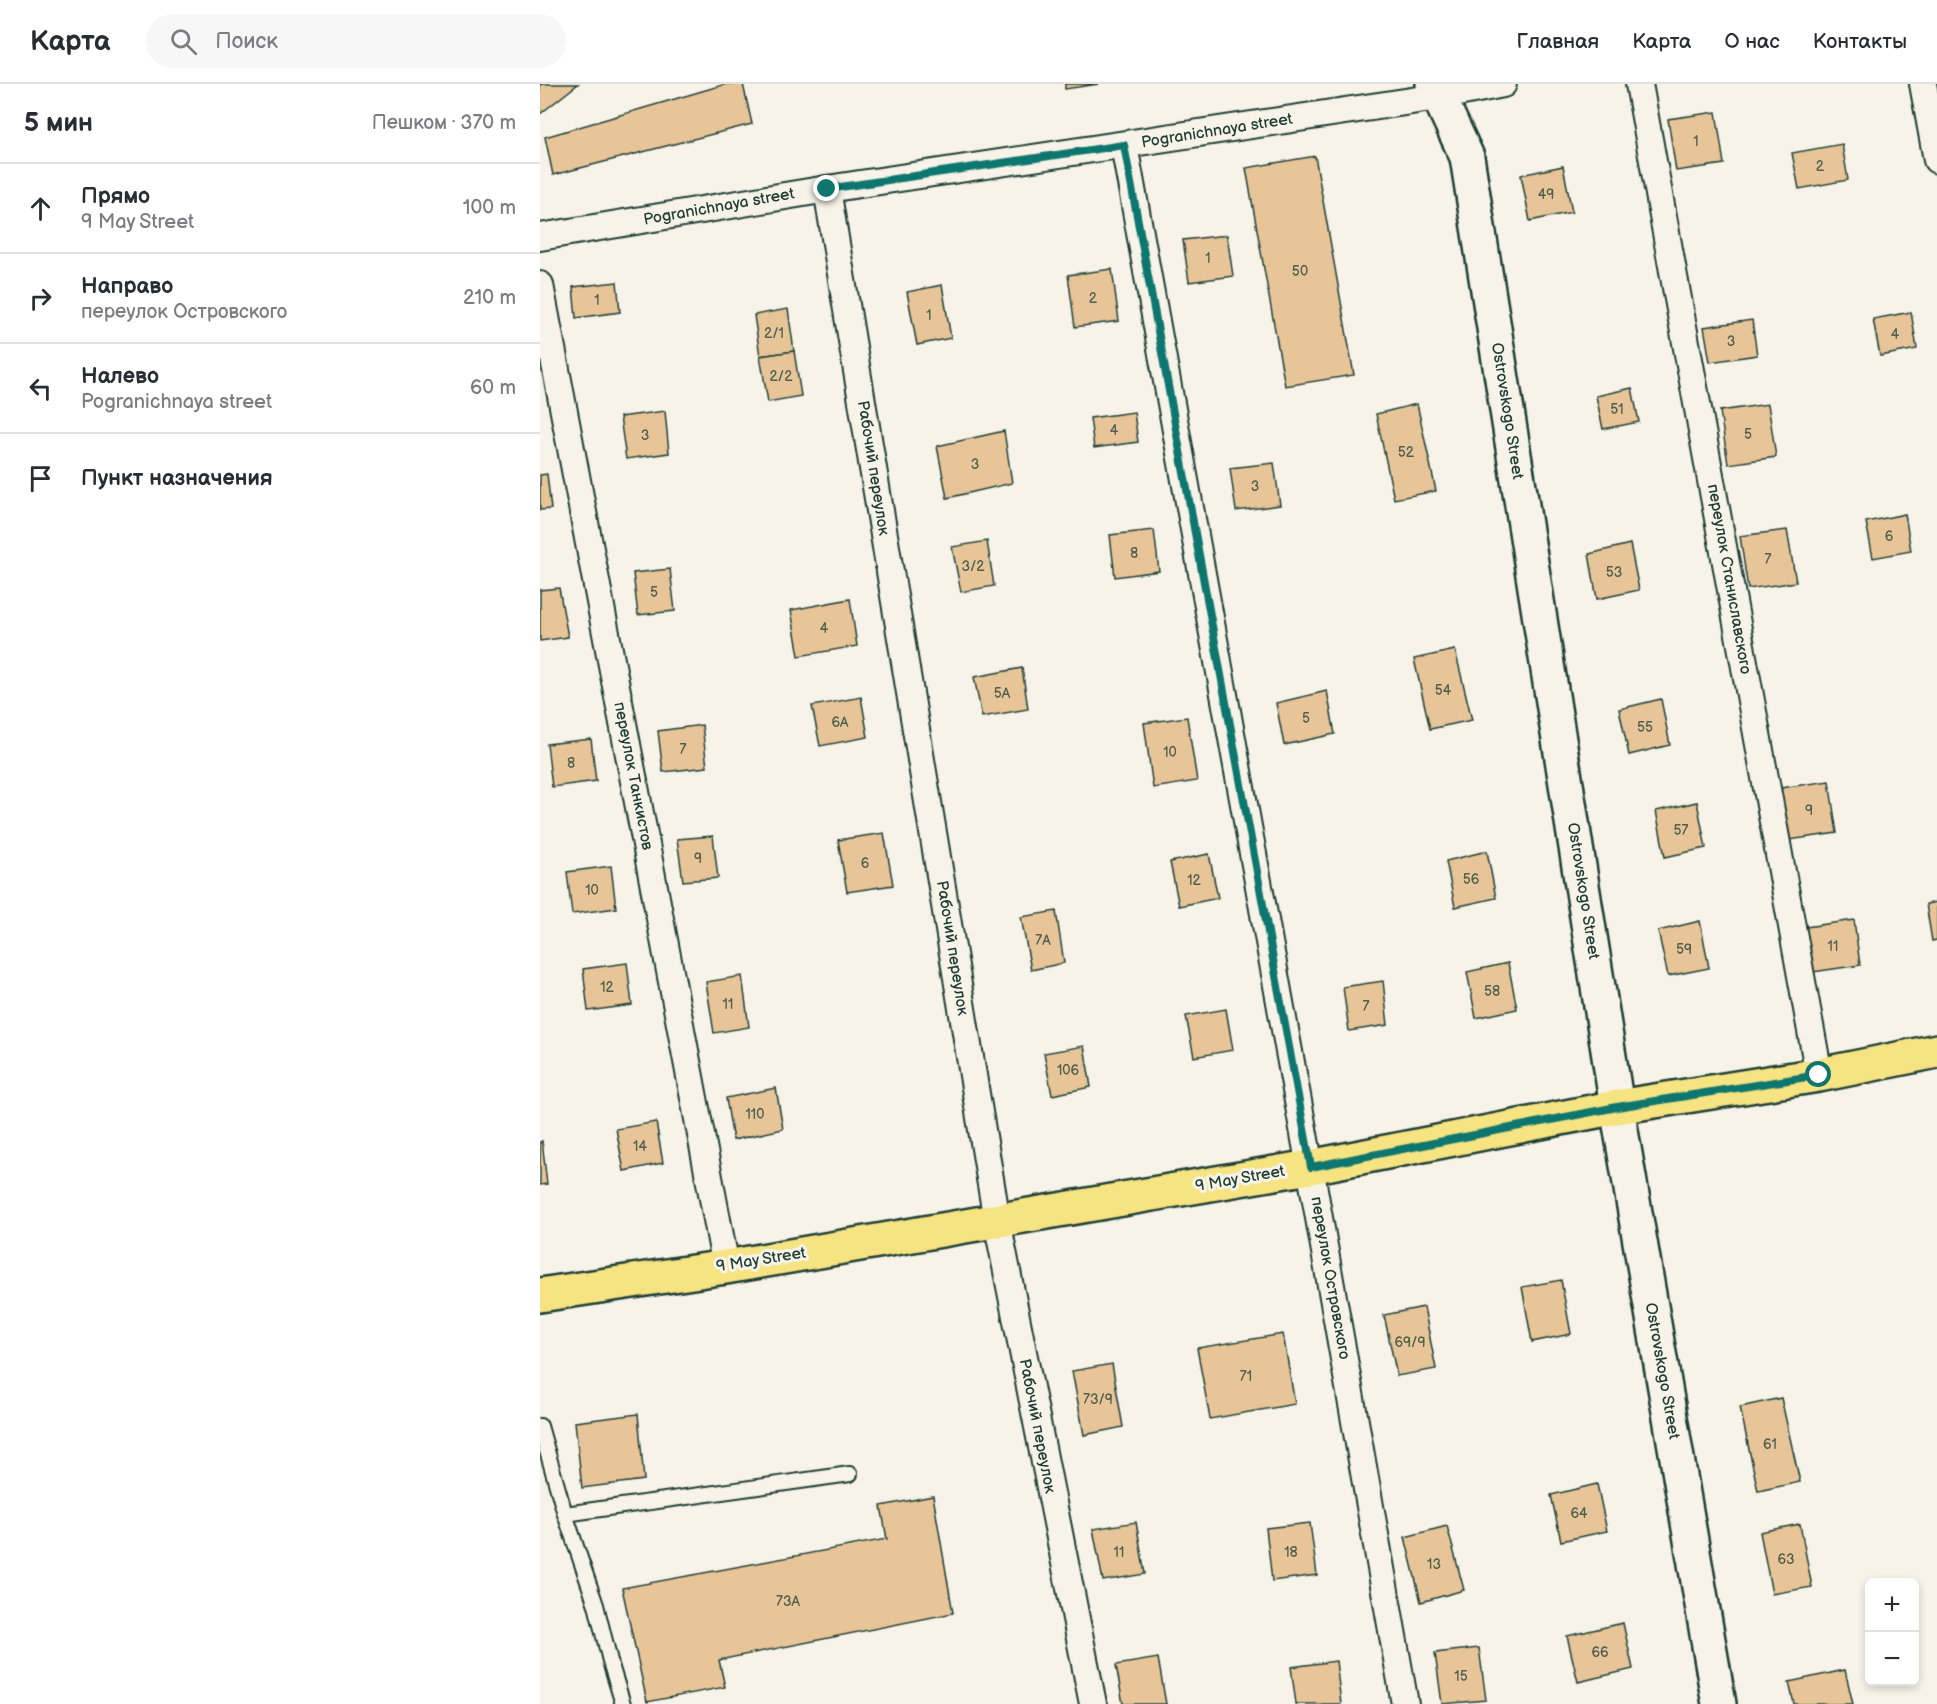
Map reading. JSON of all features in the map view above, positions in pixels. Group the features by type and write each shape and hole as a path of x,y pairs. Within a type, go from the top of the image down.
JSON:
{"main road":[{"name":"Ostrovskogo Street","path":"1435,90 1467,157 1617,1107 1719,1704"},
{"name":"9 May Street","path":"540,1295 726,1267 1311,1167 1617,1107 1819,1075 1937,1051"}],"street":[{"name":"Pogranichnaya street","path":"540,237 827,189 1124,145 1435,90 1503,84"},
{"name":"переулок Станиславского","path":"1640,84 1819,1075"},
{"path":"1923,84 1937,159"},
{"name":"переулок Островского","path":"1124,145 1311,1167 1405,1704"},
{"name":"Рабочий переулок","path":"827,189 997,1221 1093,1704"},
{"name":"переулок Танкистов","path":"540,285 726,1267"}],"lane":[{"path":"540,1426 565,1514 596,1605 611,1665 624,1704"},
{"path":"565,1514 850,1474"}],"building":[{"path":"540,84 578,84 540,114"},
{"path":"726,84 743,84 752,124 553,175 545,137"},
{"path":"1065,84 1099,84 1065,89"},
{"path":"1716,112 1724,164 1676,171 1668,119"},
{"path":"1842,144 1848,180 1799,189 1792,153"},
{"path":"1315,156 1354,375 1285,386 1246,168"},
{"path":"1563,166 1572,212 1530,221 1521,175"},
{"path":"1227,235 1233,276 1189,282 1183,240"},
{"path":"1112,269 1119,321 1075,327 1068,275"},
{"path":"617,282 620,312 576,318 573,287"},
{"path":"942,285 951,338 917,345 907,292"},
{"path":"788,309 794,351 760,356 754,315"},
{"path":"1911,312 1917,349 1880,356 1873,319"},
{"path":"1752,320 1757,355 1710,362 1704,327"},
{"path":"794,351 801,396 768,402 760,356"},
{"path":"1632,388 1639,422 1603,429 1596,396"},
{"path":"1417,404 1436,491 1394,499 1376,414"},
{"path":"1768,404 1776,457 1728,464 1720,411"},
{"path":"665,411 669,453 626,459 620,417"},
{"path":"1134,412 1138,442 1094,448 1090,418"},
{"path":"1004,431 1012,483 947,498 937,446"},
{"path":"1274,463 1280,505 1236,511 1230,468"},
{"path":"547,474 551,509 540,510 540,475"},
{"path":"1905,514 1911,551 1873,558 1866,522"},
{"path":"1154,530 1159,571 1115,577 1110,535"},
{"path":"1787,530 1796,582 1748,589 1740,536"},
{"path":"987,541 994,586 961,592 952,547"},
{"path":"1630,544 1639,590 1597,599 1589,554"},
{"path":"670,569 675,611 638,615 633,573"},
{"path":"559,588 568,637 540,641 540,590"},
{"path":"850,599 857,646 799,656 791,610"},
{"path":"1455,650 1472,720 1430,729 1414,659"},
{"path":"1022,668 1028,709 982,717 974,677"},
{"path":"1327,691 1335,734 1284,745 1276,703"},
{"path":"861,697 868,737 820,746 812,706"},
{"path":"1661,699 1670,745 1629,755 1619,709"},
{"path":"1187,717 1197,781 1153,788 1144,723"},
{"path":"702,725 707,767 663,772 658,731"},
{"path":"591,739 596,781 552,787 547,744"},
{"path":"1829,781 1837,833 1789,840 1781,788"},
{"path":"1697,802 1706,848 1665,857 1656,811"},
{"path":"884,833 893,885 847,892 838,840"},
{"path":"713,836 718,878 683,881 677,839"},
{"path":"1487,851 1496,898 1455,907 1446,861"},
{"path":"1209,854 1218,898 1179,906 1170,862"},
{"path":"611,866 616,908 572,914 567,872"},
{"path":"1937,902 1937,940 1932,941 1926,904"},
{"path":"1056,911 1064,963 1031,970 1021,917"},
{"path":"1854,920 1860,965 1813,972 1806,927"},
{"path":"1700,921 1709,968 1668,976 1658,931"},
{"path":"627,963 632,1005 588,1011 583,969"},
{"path":"1508,963 1517,1009 1476,1018 1467,972"},
{"path":"742,976 749,1027 714,1033 706,982"},
{"path":"1383,981 1388,1025 1349,1031 1343,987"},
{"path":"1226,1009 1233,1050 1194,1057 1186,1016"},
{"path":"1084,1046 1091,1087 1052,1095 1044,1053"},
{"path":"776,1088 783,1129 733,1140 726,1098"},
{"path":"656,1122 663,1163 624,1171 616,1129"},
{"path":"542,1141 547,1184 540,1185 540,1142"},
{"path":"1561,1280 1571,1334 1532,1342 1522,1287"},
{"path":"1424,1307 1436,1369 1397,1376 1384,1315"},
{"path":"1283,1334 1295,1404 1210,1419 1197,1348"},
{"path":"1112,1364 1123,1427 1084,1435 1072,1371"},
{"path":"1781,1398 1800,1482 1758,1491 1740,1407"},
{"path":"638,1414 644,1480 582,1488 575,1422"},
{"path":"1597,1484 1607,1531 1561,1541 1551,1495"},
{"path":"933,1496 953,1613 719,1660 725,1687 647,1702 622,1588 887,1539 881,1506"},
{"path":"1136,1522 1145,1574 1103,1581 1093,1529"},
{"path":"1310,1523 1317,1575 1272,1581 1266,1528"},
{"path":"1800,1524 1812,1587 1772,1594 1760,1532"},
{"path":"1447,1526 1464,1590 1421,1602 1405,1537"},
{"path":"1623,1623 1633,1669 1578,1682 1567,1636"},
{"path":"1479,1648 1486,1700 1442,1704 1435,1653"},
{"path":"1158,1658 1166,1704 1123,1704 1116,1665"},
{"path":"1336,1661 1341,1704 1296,1704 1291,1667"},
{"path":"1845,1670 1853,1704 1794,1704 1789,1682"}],"route":[{"path":"827,189 1124,145 1311,1167 1617,1107 1819,1075"}]}
